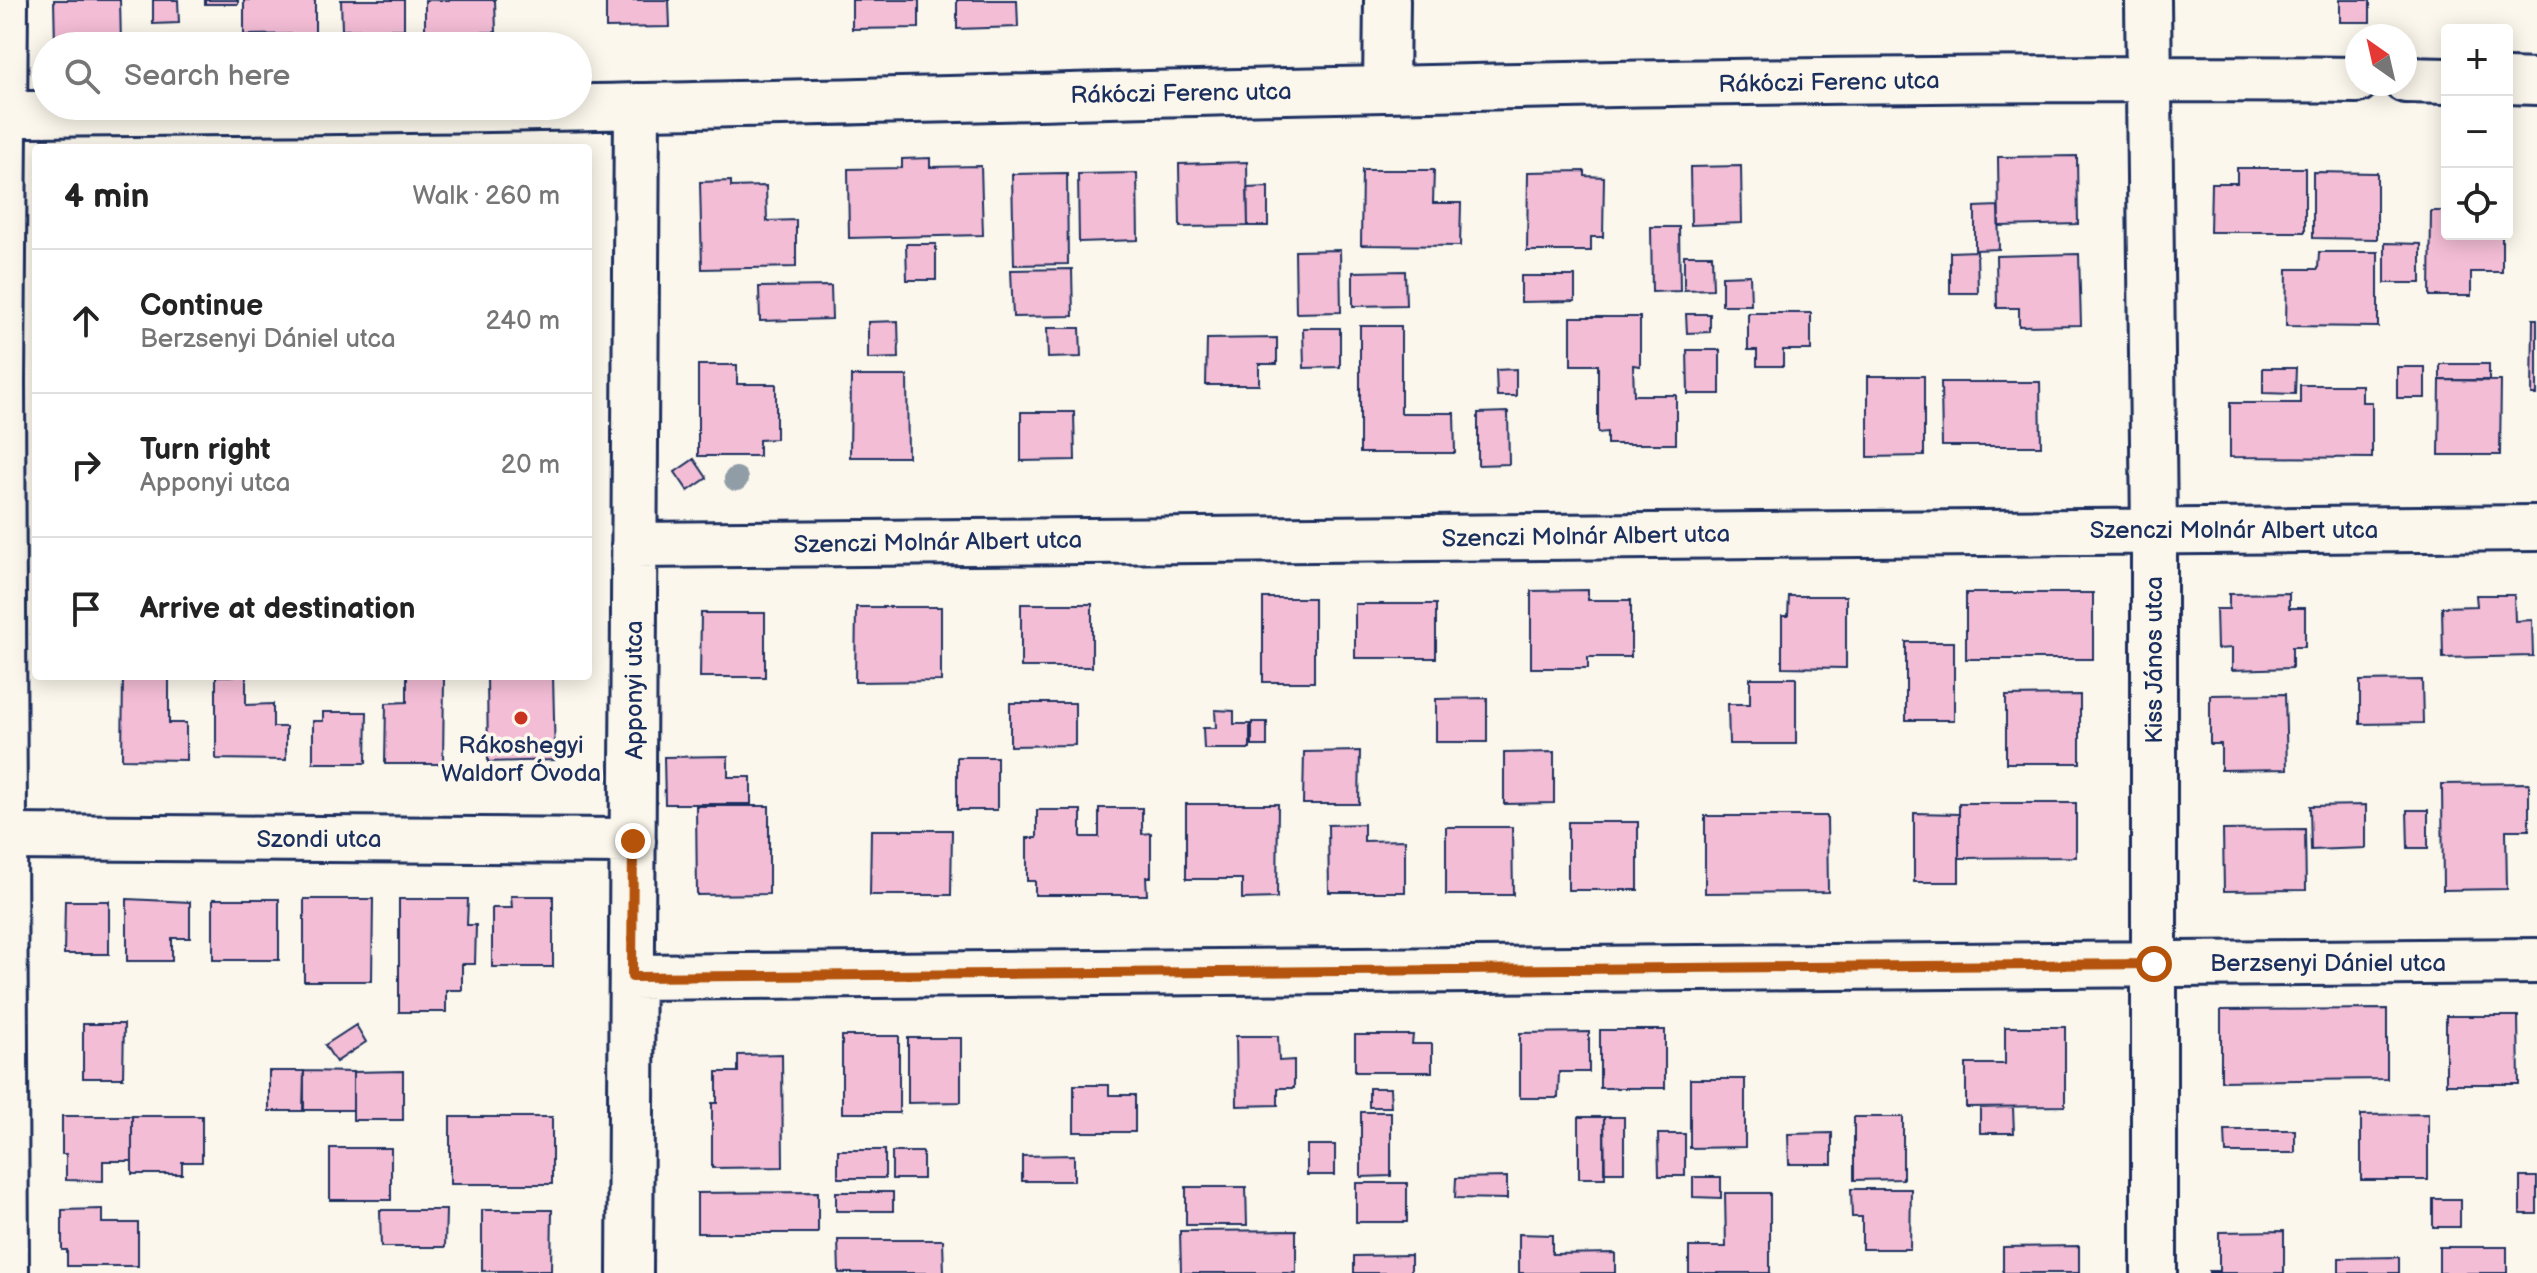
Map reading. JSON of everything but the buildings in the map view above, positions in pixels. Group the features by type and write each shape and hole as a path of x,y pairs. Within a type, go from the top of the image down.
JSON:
{"street":[{"path":"5,0 1,381 6,1273"},
{"path":"1386,88 1387,0"},
{"name":"Kiss János utca","path":"2148,0 2154,531 2154,1273"},
{"name":"Rákóczi Ferenc utca","path":"592,107 1386,88 2150,78 2345,80"},
{"path":"2417,80 2441,81"},
{"path":"2513,81 2537,82"},
{"name":"Apponyi utca","path":"630,1273 637,106"},
{"name":"Rákóczi Ferenc utca","path":"5,114 32,114"},
{"name":"Szenczi Molnár Albert utca","path":"634,545 2537,528"},
{"name":"Szondi utca","path":"4,837 633,841"},
{"name":"Berzsenyi Dániel utca","path":"632,977 2537,961"}],"place":[{"name":"Rákoshegyi Waldorf Óvoda","path":"521,718"}],"route":[{"path":"633,841 632,977 2154,964"}]}
